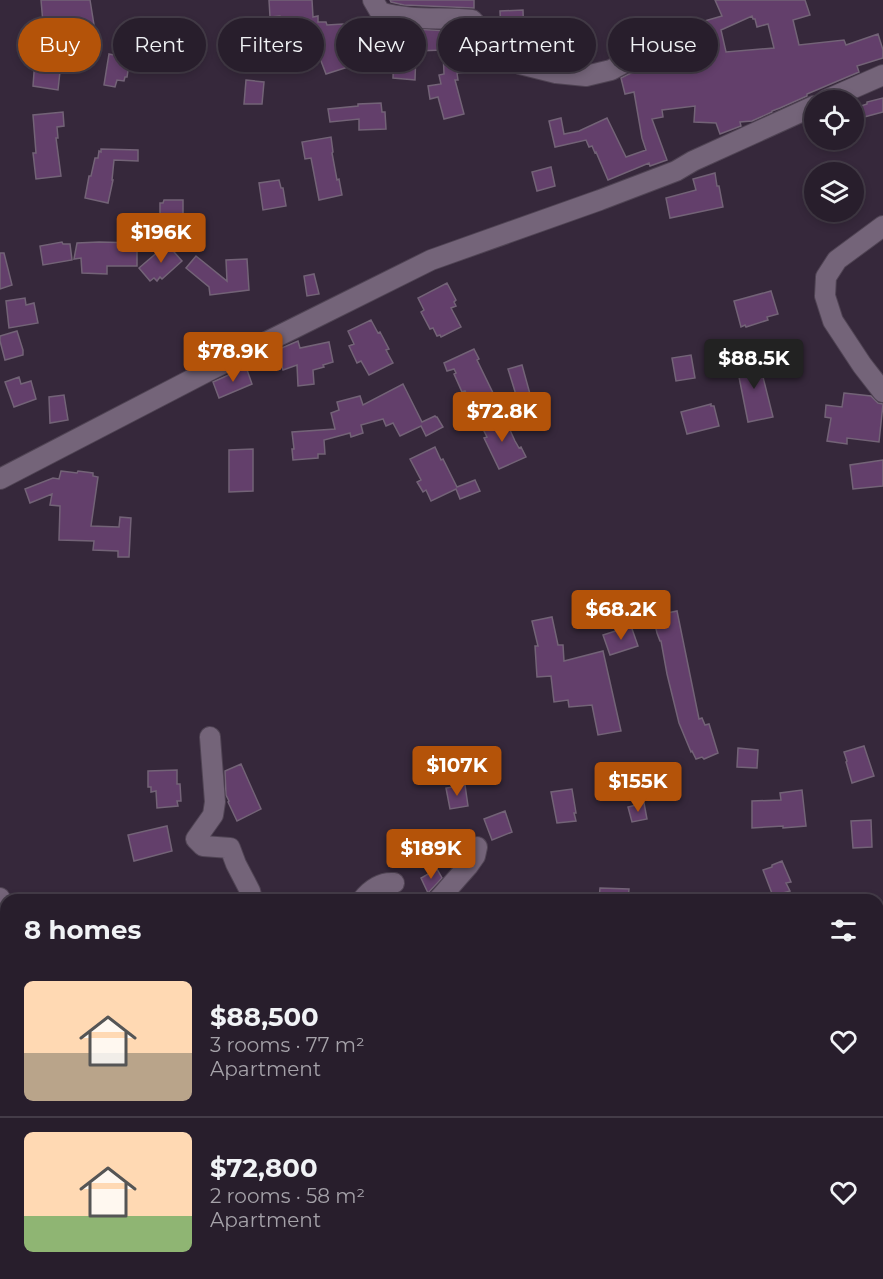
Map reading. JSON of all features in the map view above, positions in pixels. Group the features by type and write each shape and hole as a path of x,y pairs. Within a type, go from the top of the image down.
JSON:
{"street":[{"path":"373,0 380,12 396,17 472,20 498,48 520,64 556,73 586,76 608,71"},
{"path":"849,90 883,75"},
{"path":"0,479 210,370 431,260 676,171 804,111"},
{"path":"883,226 837,260 826,276 825,296 832,321 883,392"},
{"path":"210,737 215,802 213,815 196,839 203,846 230,848 251,894"},
{"path":"443,894 468,866 475,856 477,847"},
{"path":"366,894 387,882 394,883"}],"building":[{"path":"41,0 90,0 93,18 43,18"},
{"path":"269,0 312,0 313,17 318,16 318,18 280,18 280,16 270,17"},
{"path":"390,0 474,0 474,8 404,5"},
{"path":"715,0 805,0 810,15 793,20 799,45 844,40 846,45 878,34 883,58 857,66 859,72 816,90 804,90 804,97 752,121 740,122 741,126 720,134 716,123 694,122 695,106 662,110 663,117 652,119 667,160 650,166 649,163 608,180 596,152 592,146 589,147 586,140 555,147 549,121 561,118 564,134 579,131 607,118 626,157 646,150 634,92 625,94 621,78 633,72 718,72 718,18 715,18 722,16","holes":["752,16 757,27 768,24 774,48 726,52 721,30"]},
{"path":"523,10 523,18 500,18 500,11"},
{"path":"324,22 327,25 336,24 336,71 326,74"},
{"path":"426,30 438,30 438,50 426,51"},
{"path":"109,54 113,55 113,72 128,72 127,77 124,81 117,80 115,87 104,85"},
{"path":"34,72 60,72 58,90 33,86"},
{"path":"393,72 415,72 415,80 393,78"},
{"path":"444,72 472,72 457,73 458,80 455,80 464,114 444,119 438,97 430,99 428,86 441,84 439,75"},
{"path":"246,80 264,82 262,104 244,104"},
{"path":"883,98 883,112 864,117 864,105"},
{"path":"381,103 382,112 385,112 386,129 359,130 359,119 330,122 328,109"},
{"path":"63,112 64,126 57,127 58,138 56,138 61,176 36,179 33,115"},
{"path":"331,137 337,180 339,179 342,195 319,200 311,158 305,159 302,142"},
{"path":"101,149 138,150 138,161 114,160 108,203 85,198 89,176 91,176 95,158 98,158"},
{"path":"551,167 555,186 537,191 532,172"},
{"path":"715,173 723,207 670,218 666,198 696,190 693,179"},
{"path":"279,180 286,206 263,210 259,183"},
{"path":"164,200 183,200 183,226 179,226 179,229 162,227 160,203"},
{"path":"62,242 70,244 72,260 43,265 40,246"},
{"path":"77,243 137,243 137,266 107,266 107,274 82,273 81,258 74,259"},
{"path":"167,244 182,261 162,279 160,277 157,281 154,278 150,281 139,268"},
{"path":"0,253 4,253 12,285 0,289"},
{"path":"196,256 227,281 226,260 247,259 249,290 210,295 209,287 186,268"},
{"path":"314,274 319,294 307,296 304,276"},
{"path":"447,283 456,300 454,302 456,306 451,308 461,327 441,337 437,336 433,328 430,329 421,312 424,310 418,298"},
{"path":"771,291 778,314 767,317 768,320 741,327 734,301"},
{"path":"25,298 26,305 34,303 38,323 9,328 6,301"},
{"path":"371,320 389,349 386,350 393,363 369,375 361,361 357,363 349,346 354,344 348,331"},
{"path":"17,331 23,355 5,360 0,336"},
{"path":"298,341 300,348 329,342 333,362 313,370 314,384 298,386 297,365 283,370 277,350"},
{"path":"474,349 493,393 471,404 465,391 462,392 454,369 447,371 444,363"},
{"path":"691,355 695,378 676,381 672,358"},
{"path":"758,357 773,417 748,422 736,362"},
{"path":"522,365 530,394 517,398 508,369"},
{"path":"246,367 252,384 219,398 213,382"},
{"path":"19,377 21,384 31,381 36,399 14,407 5,382"},
{"path":"403,384 422,422 435,416 443,427 426,436 421,426 400,436 393,423 386,426 383,419 361,425 363,433 351,437 350,433 324,440 325,454 318,454 318,458 293,460 292,432 335,429 331,413 339,410 337,402 360,396 363,405"},
{"path":"844,393 871,396 878,403 883,404 879,442 847,438 847,444 827,441 831,418 825,417 826,405 842,407"},
{"path":"64,395 68,420 50,423 49,397"},
{"path":"711,404 714,406 719,426 687,434 681,412"},
{"path":"503,415 515,441 526,457 499,469 484,438 487,437 481,425"},
{"path":"435,447 457,487 475,480 480,491 460,499 456,489 431,501 426,490 423,492 417,482 421,480 410,459"},
{"path":"253,449 253,491 229,492 229,450"},
{"path":"883,460 883,486 853,489 850,465"},
{"path":"61,471 93,473 93,476 98,477 91,526 119,527 120,517 131,518 129,557 118,557 118,551 93,550 94,541 59,540 60,506 50,505 52,494 30,503 25,489 53,478 59,479"},
{"path":"677,611 699,719 702,718 705,725 709,724 718,753 704,759 702,757 696,759 691,752 679,723 661,641 653,616"},
{"path":"552,617 558,645 563,645 564,661 603,651 621,731 598,735 592,705 569,707 568,700 554,702 551,676 537,677 535,646 538,646 532,621"},
{"path":"631,626 638,646 610,655 603,635"},
{"path":"864,746 874,776 852,783 844,752"},
{"path":"738,748 758,750 757,768 737,767"},
{"path":"241,764 261,809 237,821 226,795 225,771"},
{"path":"177,770 181,801 177,801 178,806 157,808 156,791 151,792 151,787 148,787 148,771"},
{"path":"465,785 468,806 450,809 446,788"},
{"path":"572,789 576,821 557,823 551,792"},
{"path":"802,790 806,826 752,828 752,801 781,800 780,793"},
{"path":"644,803 647,819 632,822 628,807"},
{"path":"505,811 512,832 492,840 484,819"},
{"path":"871,820 872,847 853,848 851,821"},
{"path":"167,826 172,851 134,861 128,835"},
{"path":"782,861 791,882 786,883 790,891 772,894 763,870"},
{"path":"437,869 442,878 428,893 421,878"},
{"path":"600,888 629,889 629,894 600,894"}]}
